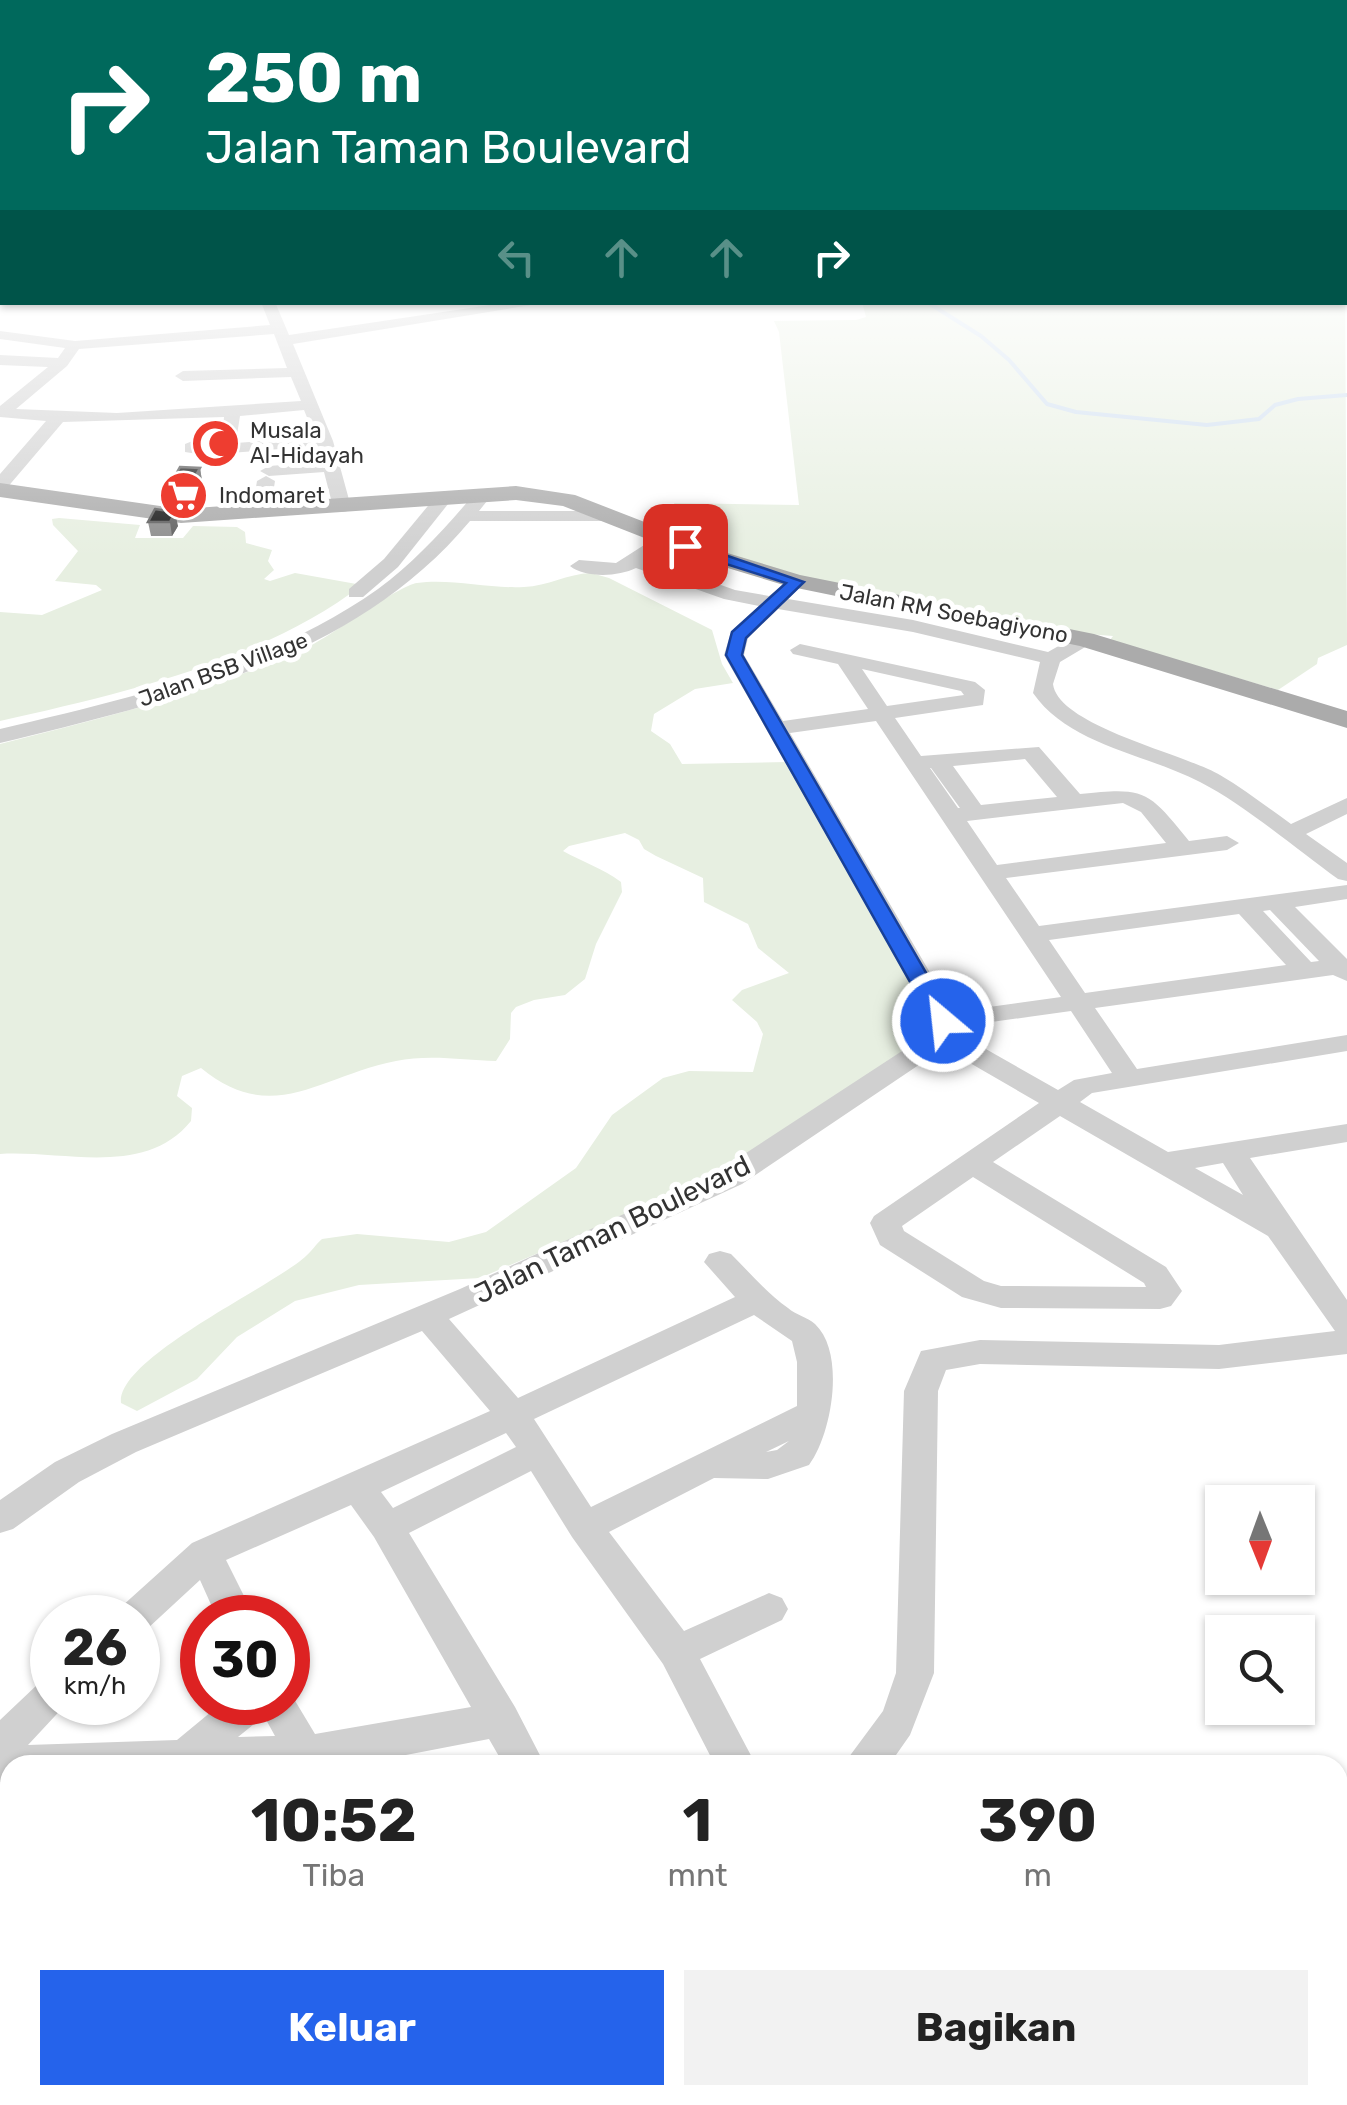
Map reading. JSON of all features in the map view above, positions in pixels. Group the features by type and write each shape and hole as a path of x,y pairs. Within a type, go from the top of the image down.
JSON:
{"main road":[{"name":"Jalan RM Soebagiyono","path":"0,488 164,514 261,512 443,499 475,506 553,497 796,582 920,616 1085,639 1347,720"}],"street":[{"path":"25,361 62,363"},
{"path":"292,361 334,466 342,507"},
{"path":"2,412 62,363"},
{"path":"183,376 297,372"},
{"path":"2,412 56,420 311,405"},
{"path":"232,412 232,431 214,435 191,448 325,440"},
{"path":"0,488 56,420"},
{"path":"261,512 268,476 334,466"},
{"path":"0,723 170,679 312,620 378,576 443,499"},
{"name":"Jalan BSB Village","path":"0,736 154,696 300,642 404,580 436,552 475,506"},
{"path":"579,566 619,569 663,538"},
{"path":"635,561 731,595 773,604 920,616 1051,659"},
{"path":"796,582 738,636 734,651 942,1028 1058,1103 1279,1229"},
{"name":"Jalan RM Soebagiyono","path":"1085,639 1051,659 1042,684 1055,708 1084,726 1187,766 1243,798 1347,874"},
{"path":"778,728 969,704 975,700 974,690 968,686 800,650"},
{"path":"846,661 882,715 926,761 962,815 988,873 1129,1077"},
{"path":"926,761 1031,752 1072,800"},
{"path":"962,815 1115,796 1141,802 1182,848"},
{"path":"1290,833 1347,805"},
{"path":"988,873 1227,843"},
{"path":"1031,935 1347,892"},
{"path":"1277,903 1343,970"},
{"path":"1246,908 1304,970"},
{"path":"942,1028 1076,1002 1304,970 1343,970"},
{"name":"Jalan Taman Boulevard","path":"0,1519 67,1472 124,1442 428,1316 731,1177 921,1055 942,1028"},
{"path":"974,1164 1155,1275 1164,1286 1164,1295 1133,1300 983,1294 891,1237 884,1228 889,1218 1084,1086 1347,1043"},
{"path":"1163,1163 1347,1133"},
{"path":"1231,1152 1279,1229 1347,1324"},
{"path":"1094,1298 1133,1261"},
{"path":"585,1527 811,1414 816,1352 804,1331 784,1322 720,1262"},
{"path":"159,1595 205,1553 358,1487 758,1300"},
{"path":"428,1316 513,1415 534,1454 677,1652 731,1755"},
{"path":"872,1755 904,1716 916,1673 921,1391 933,1360 980,1352 1219,1357 1347,1342"},
{"path":"387,1527 534,1454"},
{"path":"358,1487 387,1527 520,1755"},
{"path":"205,1553 225,1595"},
{"path":"677,1652 769,1608"},
{"path":"0,1746 30,1717"},
{"path":"269,1755 356,1747 501,1719"},
{"path":"188,1755 224,1725"},
{"path":"289,1725 304,1753"}],"shaded area":[{"path":"782,361 1346,361 1347,645 1318,658 1317,664 1278,690 1110,640 1113,636 1075,633 785,574 697,547 643,521 667,515 676,508 674,503 799,505"},
{"path":"52,519 140,525 135,538 183,538 193,526 237,527 245,532 246,543 272,550 268,561 274,570 264,579 270,581 295,573 362,585 281,635 236,654 141,686 0,721 0,612 42,615 102,590 96,585 55,581 78,551 53,525"},
{"path":"591,573 609,578 712,630 722,664 733,683 695,689 654,714 651,731 670,744 682,764 787,762 909,976 928,1017 924,1035 859,1084 735,1161 631,1213 480,1278 359,1285 295,1301 237,1337 197,1379 137,1411 121,1403 126,1385 143,1365 289,1269 322,1239 357,1234 449,1242 486,1232 576,1168 612,1115 663,1078 689,1071 753,1072 763,1034 757,1022 732,1000 742,990 789,973 758,948 748,924 704,902 703,878 656,856 625,833 569,846 563,851 621,882 622,892 596,944 585,979 565,995 516,1007 511,1013 510,1039 496,1061 408,1059 274,1096 251,1094 227,1085 201,1068 182,1076 177,1096 192,1108 191,1121 172,1139 151,1150 102,1157 0,1154 0,744 155,703 269,664 317,642 417,583 524,587"}],"building":[{"path":"180,467 200,468 187,491 167,490"},
{"path":"155,509 175,512 170,522 148,522"}],"waterway":[{"path":"1010,361 1047,404 1076,412 1207,425 1259,419 1275,405 1298,399 1347,395"}],"place":[{"name":"Musala Al-Hidayah","path":"215,443"},
{"name":"Indomaret","path":"184,495"}],"route":[{"path":"685,546 796,582 738,636 734,655 943,1021"}]}
